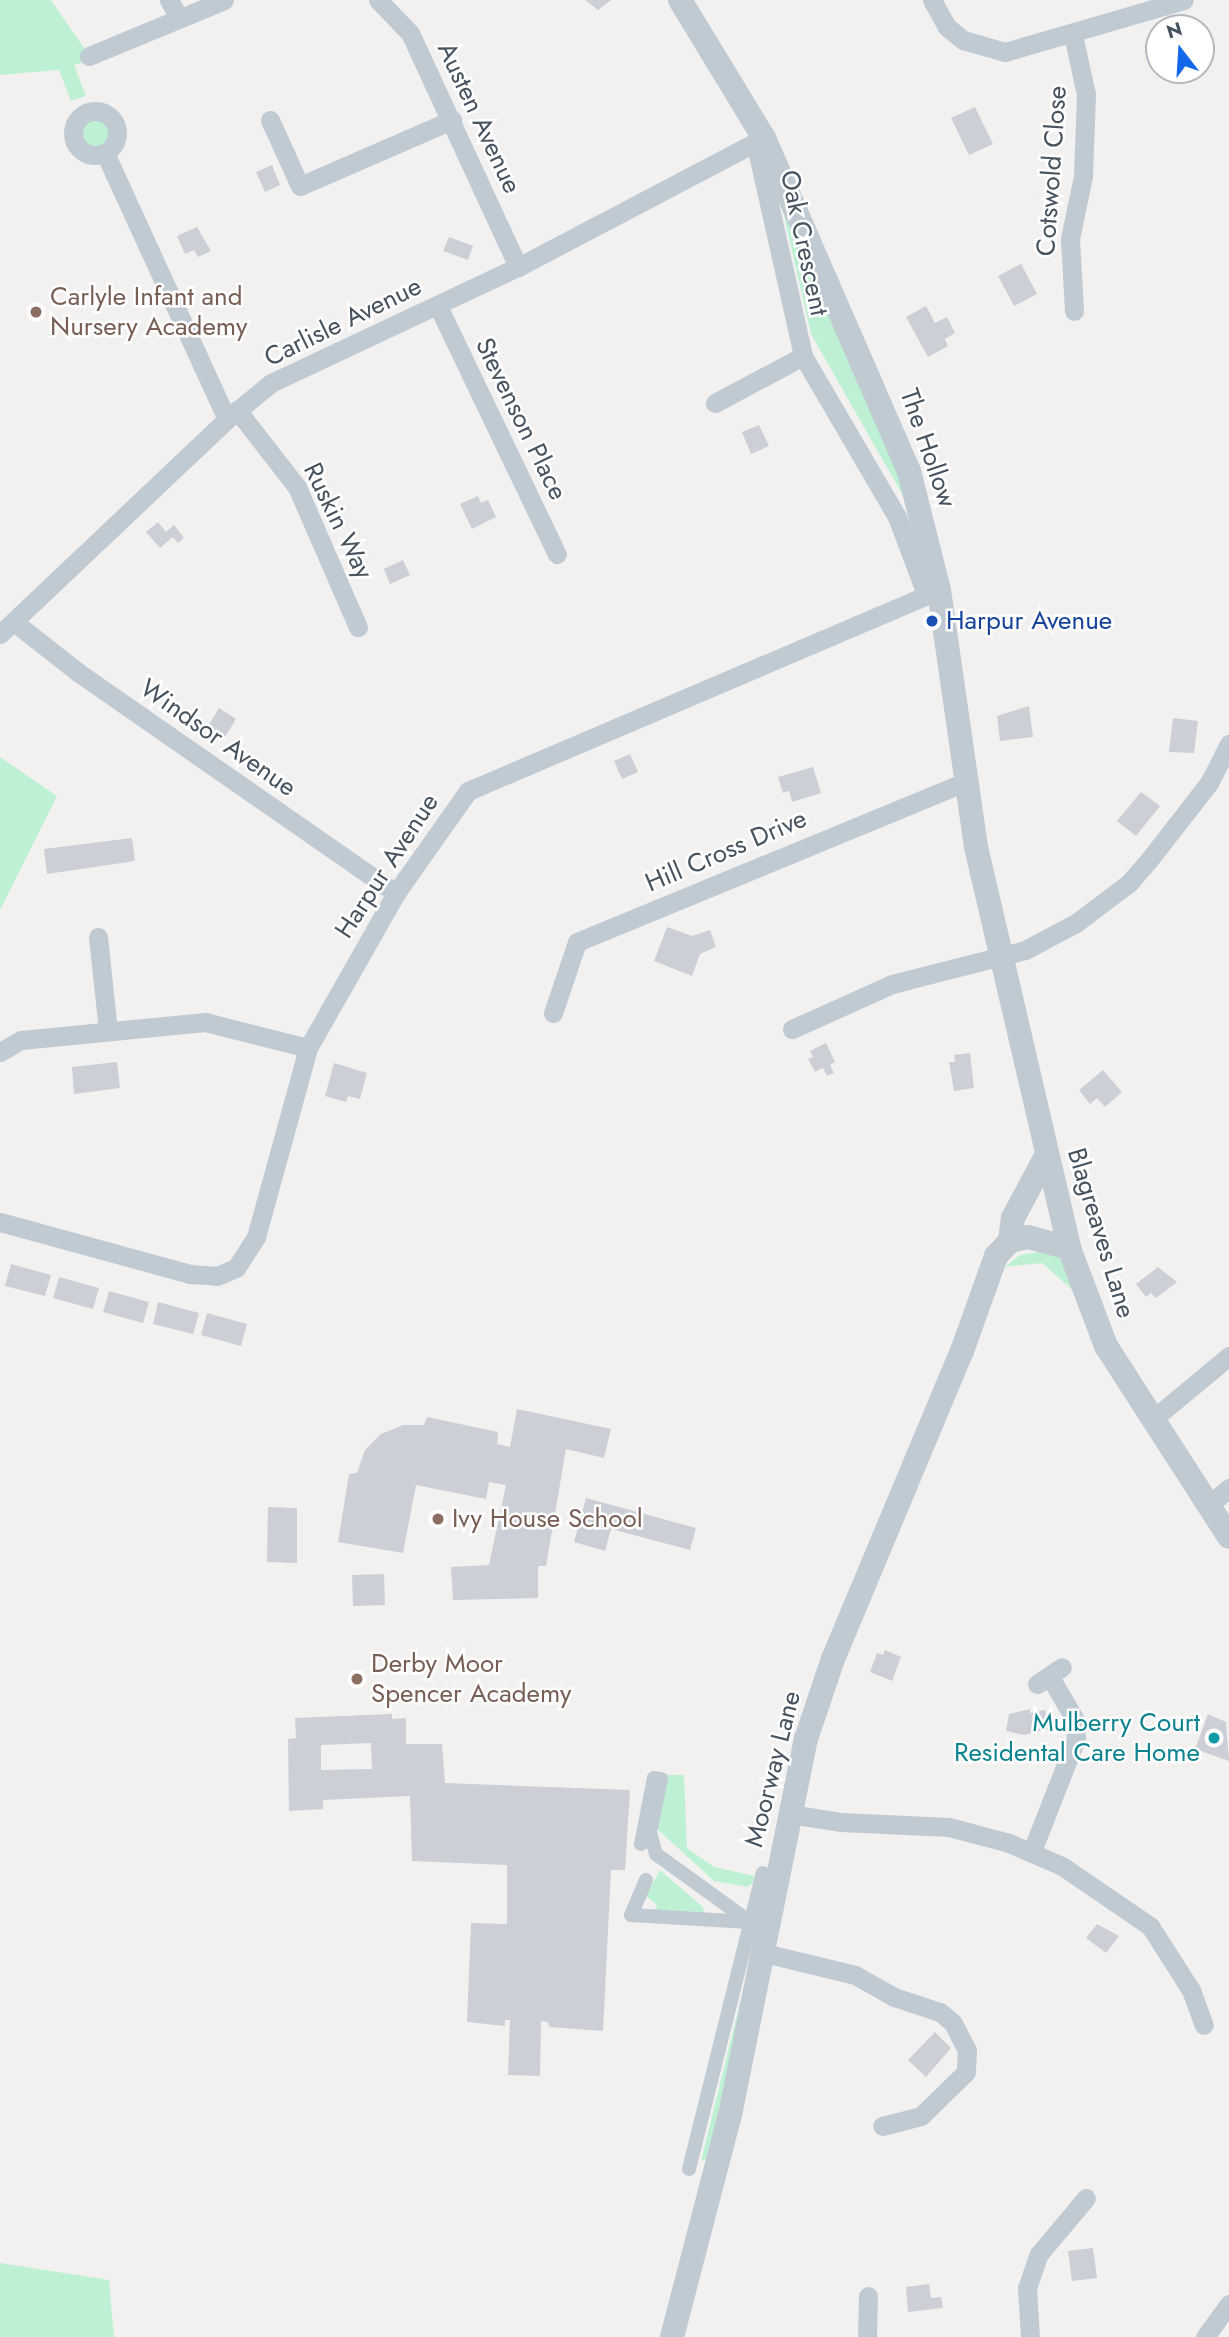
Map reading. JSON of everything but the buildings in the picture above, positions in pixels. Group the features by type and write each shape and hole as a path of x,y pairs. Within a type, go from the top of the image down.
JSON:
{"street":[{"path":"169,0 178,18"},
{"path":"89,55 224,0"},
{"name":"Austen Avenue","path":"378,0 410,33 518,267"},
{"name":"The Hollow","path":"680,0 760,139 905,460 1001,956"},
{"path":"932,0 947,27 982,49 1005,52 1073,36 1184,0"},
{"name":"Cotswold Close","path":"1073,36 1086,94 1083,176 1070,239 1074,311"},
{"path":"271,120 300,186 452,120"},
{"name":"Carlisle Avenue","path":"7,628 232,415 271,383 518,267 760,139"},
{"name":"Oak Crescent","path":"760,139 803,356 897,517 932,592"},
{"name":"Ruskin Way","path":"104,153 232,415 297,487 358,627"},
{"name":"Stevenson Place","path":"438,306 557,554"},
{"name":"Oak Crescent","path":"715,403 803,356"},
{"name":"Harpur Avenue","path":"0,1222 190,1274 217,1276 236,1268 256,1237 308,1048 396,893 468,791 932,592"},
{"name":"Windsor Avenue","path":"7,628 79,673 396,893"},
{"path":"792,1029 892,984 1044,943 1129,883 1183,820 1229,744"},
{"name":"Hill Cross Drive","path":"553,1013 577,942 966,782"},
{"path":"98,937 108,1031"},
{"name":"Blagreaves Lane","path":"1001,956 1045,1158 1069,1248 1106,1346 1229,1537"},
{"path":"0,1052 21,1040 205,1022 308,1048"},
{"name":"Moorway Lane","path":"672,2337 716,2175 806,1739 833,1659 957,1363 996,1255 1010,1241 1013,1218 1045,1158"},
{"path":"1010,1241 1028,1237 1069,1248"},
{"path":"1153,1419 1229,1356"},
{"path":"1208,1506 1229,1488"},
{"path":"1032,1852 1076,1739 1074,1718 1050,1676"},
{"path":"641,1844 654,1778 661,1779 650,1832 656,1854 750,1922"},
{"path":"790,1814 841,1822 950,1827 1032,1852 1062,1866 1150,1926 1191,1990 1205,2025"},
{"path":"689,2169 763,1873"},
{"path":"646,1880 631,1915 750,1922"},
{"path":"764,1952 855,1975 894,1997 940,2012 953,2022 967,2050 966,2072 921,2116 882,2126"},
{"path":"1030,2337 1027,2288 1039,2255 1075,2227 1086,2198"},
{"path":"867,2337 868,2296"},
{"path":"1205,2337 1229,2304"}],"green space":[{"path":"0,0 51,0 92,60 74,65 86,96 71,101 59,70 0,75"},
{"path":"95,118 106,122 110,133 106,144 95,148 84,144 80,133 84,122"},
{"path":"777,185 900,464 906,501 811,334"},
{"path":"0,757 57,796 0,910"},
{"path":"1044,1251 1062,1259 1077,1294 1042,1263 1005,1267 1020,1255"},
{"path":"667,1775 684,1775 687,1848 714,1867 755,1876 754,1882 747,1887 714,1881 655,1827"},
{"path":"660,1870 703,1907 704,1912 656,1911 657,1905 646,1896"},
{"path":"769,1885 708,2158 701,2161"},
{"path":"0,2263 109,2280 114,2337 0,2337"}],"place":[{"name":"Carlyle Infant and Nursery Academy","path":"36,312"},
{"name":"Harpur Avenue","path":"932,621"},
{"name":"Ivy House School","path":"438,1519"},
{"name":"Derby Moor Spencer Academy","path":"357,1679"},
{"name":"Mulberry Court Residental Care Home","path":"1214,1738"}]}
